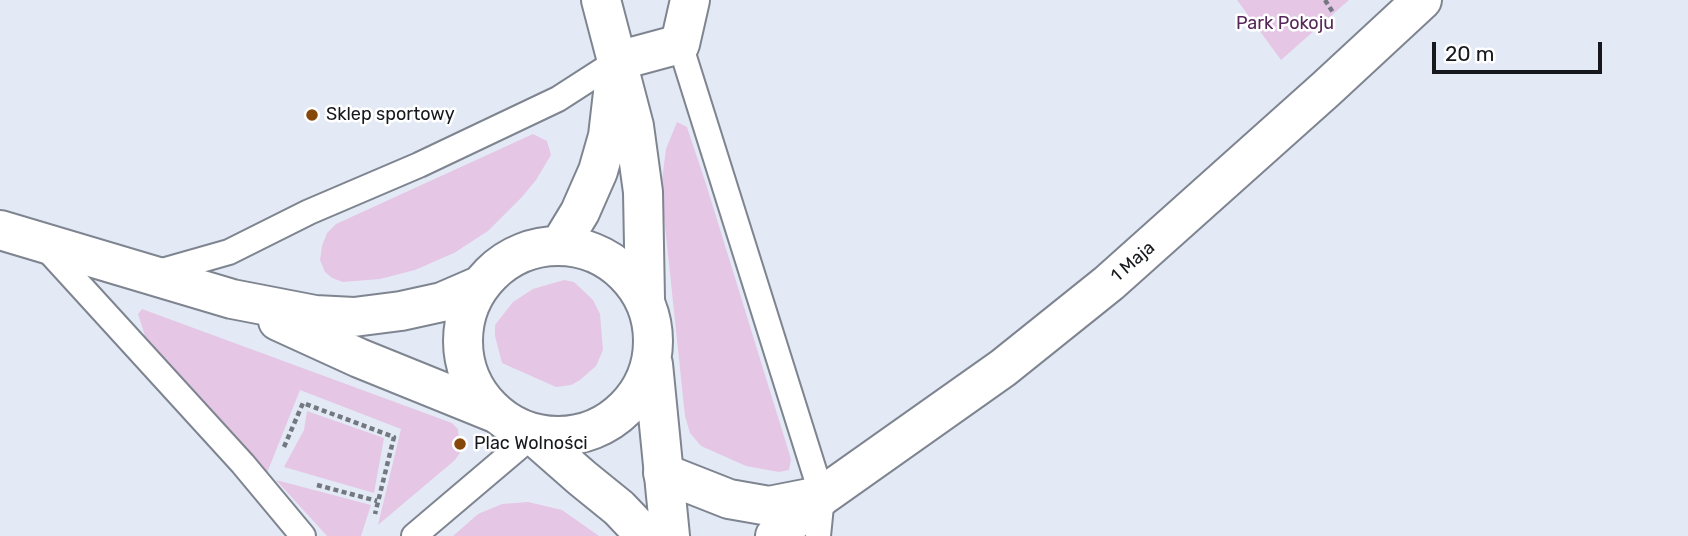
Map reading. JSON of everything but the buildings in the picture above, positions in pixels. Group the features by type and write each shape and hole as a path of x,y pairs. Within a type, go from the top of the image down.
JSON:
{"main road":[{"path":"601,0 634,126 643,192 645,299 654,330 653,362 670,536"},
{"path":"617,61 680,44 690,0"},
{"name":"1 Maja","path":"775,536 822,496 1003,368 1109,283 1422,0"},
{"path":"560,245 580,212 598,171 608,136 617,61"},
{"path":"0,230 232,299 315,314 354,317 401,311 442,302 479,286"},
{"path":"495,413 474,386 463,353 465,318 479,286 501,263 529,249 560,245 586,249 610,260 630,276 645,299"},
{"path":"232,299 359,358 495,413 514,427 533,435 619,508 639,529 642,536"},
{"path":"533,435 574,436 610,423 638,397 653,362"},
{"name":"1 Maja","path":"663,473 729,499 769,506 822,496"}],"lane":[{"path":"680,44 822,496 818,536"},
{"path":"152,274 229,252 309,212 419,165 558,99 617,61"},
{"path":"41,243 269,482 303,536"},
{"path":"414,536 533,435"}],"path":[{"path":"373,524 394,437 303,402 269,482 377,501"}],"green space":[{"name":"Park Pokoju","path":"1237,0 1349,0 1281,60"},
{"path":"677,122 687,127 706,184 791,459 789,470 779,472 746,466 701,446 690,433 685,416 661,188 666,149"},
{"path":"533,134 547,141 551,155 522,197 488,231 454,253 415,270 380,279 343,282 325,272 320,260 322,246 327,233 336,224"},
{"path":"564,280 574,282 593,300 600,314 603,350 596,366 580,380 571,385 556,387 502,363 495,325 513,302 533,289"},
{"path":"142,309 452,423 458,429 460,453 378,525 401,429 300,390 267,473 145,336 138,314"},
{"path":"307,411 384,438 374,493 284,467 304,430"},
{"path":"276,480 371,505 361,536 327,536"},
{"path":"528,502 562,510 599,536 453,536 478,514 502,504"}],"place":[{"name":"Sklep sportowy","path":"312,115"},
{"name":"Plac Wolności","path":"460,444"}]}
